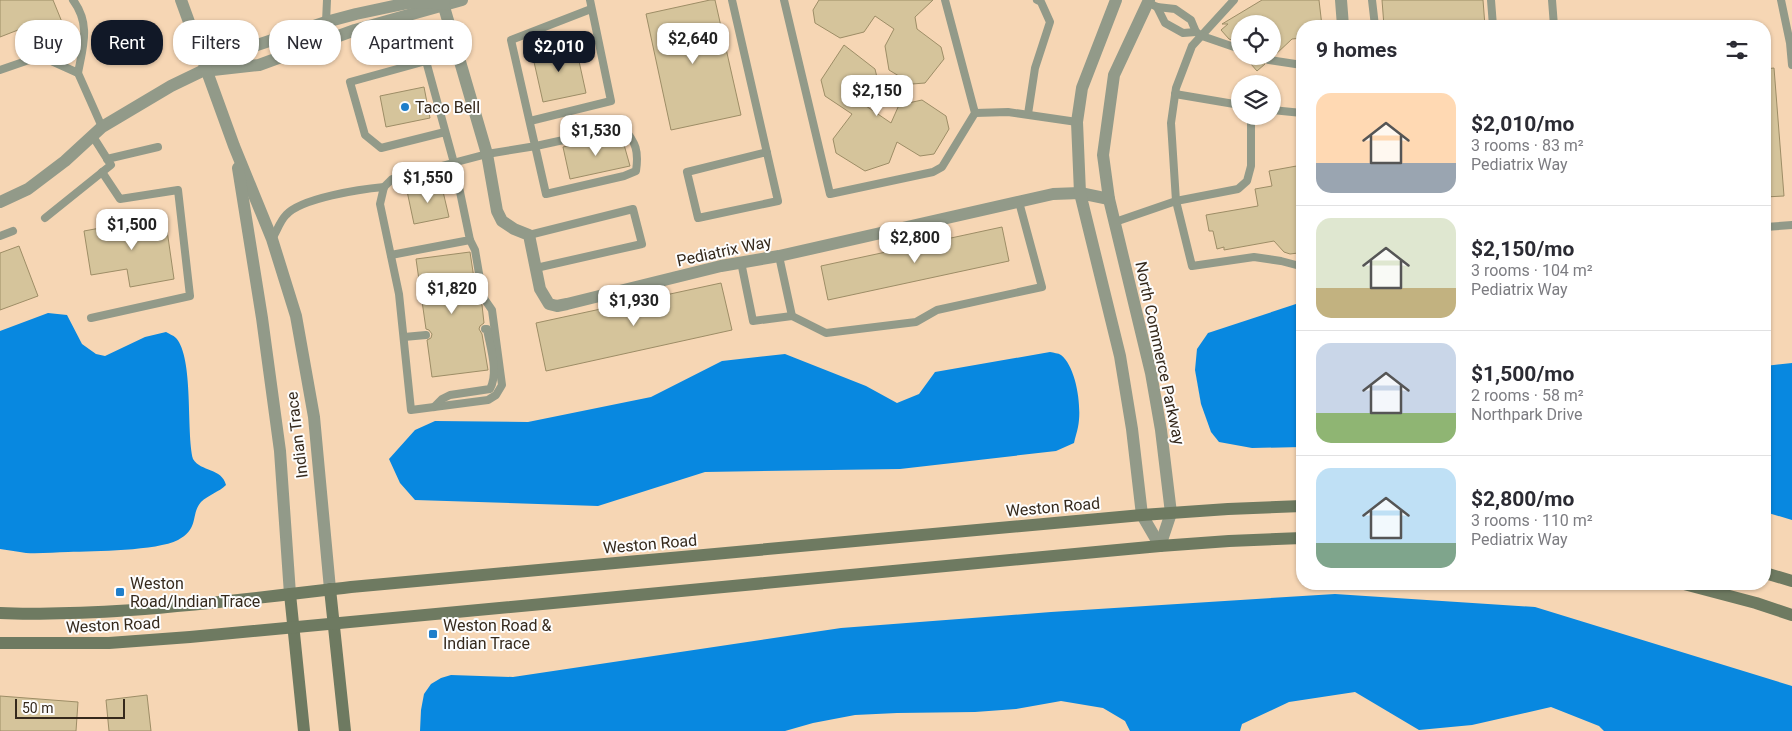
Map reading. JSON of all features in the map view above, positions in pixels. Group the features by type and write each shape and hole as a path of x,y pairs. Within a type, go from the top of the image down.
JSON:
{"main road":[{"name":"Weston Road","path":"0,612 63,613 145,609 330,589 1142,515 1228,508 1296,506"},
{"name":"Weston Road","path":"0,643 109,643 294,628 1160,546 1296,538"},
{"path":"1771,575 1792,581"},
{"name":"Indian Trace","path":"330,589 345,731"},
{"path":"1707,590 1792,615"},
{"name":"Indian Trace","path":"290,594 304,731"}],"street":[{"name":"Indian Trace","path":"181,0 234,146 272,239 296,316 314,417 330,589"},
{"path":"335,20 408,3 462,0"},
{"path":"1116,0 1082,88 1077,122 1080,193 1120,356 1132,429 1142,515 1160,546"},
{"path":"1341,0 1343,20"},
{"path":"206,70 259,65 354,30 443,2"},
{"path":"443,2 487,154 497,211 502,221 514,230 529,235"},
{"name":"North Commerce Parkway","path":"1150,2 1114,75 1103,156 1109,200 1151,373 1161,430 1171,513 1160,546"},
{"path":"0,202 28,189 65,161 97,131 171,86 254,46 269,41"},
{"name":"Indian Trace","path":"234,146 262,318 280,451 290,594"},
{"name":"Pediatrix Way","path":"529,235 540,289 549,304 557,306 721,266 779,256 1054,194 1080,193 1109,200"}],"lane":[{"path":"44,218 111,165 107,159 78,73 85,37 80,9 73,0"},
{"path":"326,0 326,20"},
{"path":"530,121 611,101 590,0"},
{"path":"732,0 767,152 778,201 698,218 686,172 767,152"},
{"path":"784,0 830,194 933,172 942,167 975,113 945,0"},
{"path":"1028,114 1035,68 1050,22 1041,2 1037,0"},
{"path":"1234,0 1199,34 1192,46 1175,94 1170,123 1176,201 1192,266 1254,257 1296,265"},
{"path":"1372,0 1374,20"},
{"path":"1491,0 1493,20"},
{"path":"1552,0 1554,20"},
{"path":"1781,0 1790,42 1792,66"},
{"path":"1150,2 1175,9 1191,20 1199,34"},
{"path":"1150,2 1165,23 1183,33 1199,34 1231,46"},
{"path":"445,132 380,148 365,135 350,82 426,61 454,163 470,240 475,250 483,297 492,310 502,385 496,395 488,400 411,410 399,294 380,204 384,187 392,179 454,163 487,154 536,146 567,143 623,128 634,140 638,158 636,171 624,176 546,194 536,146 511,40 591,9"},
{"path":"0,70 29,60 47,58 78,73"},
{"path":"1281,62 1296,64"},
{"path":"1175,94 1231,103"},
{"path":"1281,111 1296,112"},
{"path":"975,113 1008,112 1077,122"},
{"path":"1115,222 1176,201 1238,189 1247,180 1251,166 1251,125"},
{"path":"107,159 158,147"},
{"path":"91,318 190,296 178,190 120,199 102,172"},
{"path":"576,178 578,187"},
{"path":"272,239 286,215 300,205 360,189 384,187"},
{"path":"741,262 753,321 792,316 826,333 916,322 938,310 1042,287 1019,202"},
{"path":"529,235 633,209 642,244 536,268"},
{"path":"1771,227 1792,225"},
{"path":"0,236 13,230"},
{"path":"391,254 470,240"},
{"path":"779,256 792,316"},
{"path":"434,407 442,398 450,395 490,389 493,382 493,368 487,329 485,329"},
{"path":"404,337 426,335"}],"water":[{"path":"1296,304 1296,447 1252,448 1219,442 1211,432 1201,404 1195,370 1197,349 1208,333"},
{"path":"48,313 67,315 82,344 96,354 105,356 145,337 166,332 176,338 182,348 187,378 193,459 201,466 220,476 226,485 201,502 189,531 178,540 168,544 109,551 26,553 0,549 0,331"},
{"path":"1050,352 1061,355 1071,369 1079,400 1079,419 1074,443 1056,451 900,469 705,472 598,506 415,500 400,483 389,459 415,430 435,421 528,422 651,397 722,361 785,354 866,386 897,403 919,394 935,372"},
{"path":"1792,363 1792,520 1771,514 1771,365"},
{"path":"1335,594 1535,607 1792,686 1792,731 1604,731 1599,726 1551,707 1472,725 1419,730 1355,692 1289,702 1242,724 1240,731 1130,731 1125,721 1103,708 1061,701 1016,709 975,712 855,715 813,723 785,731 420,731 424,694 431,684 451,675 513,677 841,628 1051,612"}],"building":[{"path":"0,0 53,0 61,20 15,20 15,31 0,37"},
{"path":"715,0 741,115 671,130 646,14"},
{"path":"819,0 933,0 915,17 917,29 941,47 944,59 925,83 912,84 889,70 885,46 894,29 875,16 864,32 840,38 815,23 813,10"},
{"path":"1262,0 1319,0 1321,20 1296,20 1296,39 1292,39 1281,49 1281,15 1237,15"},
{"path":"1382,0 1483,0 1485,20 1384,20"},
{"path":"1231,19 1231,40 1221,30 1228,24 1222,24"},
{"path":"575,43 586,93 543,102 532,53"},
{"path":"844,45 875,69 880,90 866,106 891,123 899,105 922,100 946,116 949,129 934,154 920,156 897,142 889,163 865,171 836,153 833,139 852,114 825,96 821,80"},
{"path":"1252,65 1264,65 1257,71"},
{"path":"1771,68 1774,68 1784,196 1771,197"},
{"name":"Taco Bell","path":"424,87 430,118 386,127 380,96"},
{"path":"621,134 630,166 570,179 563,147"},
{"path":"1296,166 1296,253 1284,252 1274,241 1224,250 1224,247 1217,249 1213,231 1209,231 1206,215 1258,206 1255,189 1272,186 1269,171"},
{"path":"441,183 449,217 414,224 407,191"},
{"path":"165,216 174,279 130,287 127,269 91,275 84,231"},
{"path":"1002,227 1009,261 828,300 821,266"},
{"path":"19,246 38,296 0,310 0,253"},
{"path":"470,252 477,298 482,305 484,323 479,329 482,334 488,370 432,377 427,340 431,338 432,334 426,329 416,259"},
{"path":"721,283 732,330 546,371 536,323"},
{"path":"147,695 151,731 109,731 106,700"},
{"path":"0,696 78,702 76,731 0,731"}],"place":[{"name":"Taco Bell","path":"405,107"},
{"name":"Weston Road/Indian Trace","path":"120,592"},
{"name":"Weston Road & Indian Trace","path":"433,634"}]}
